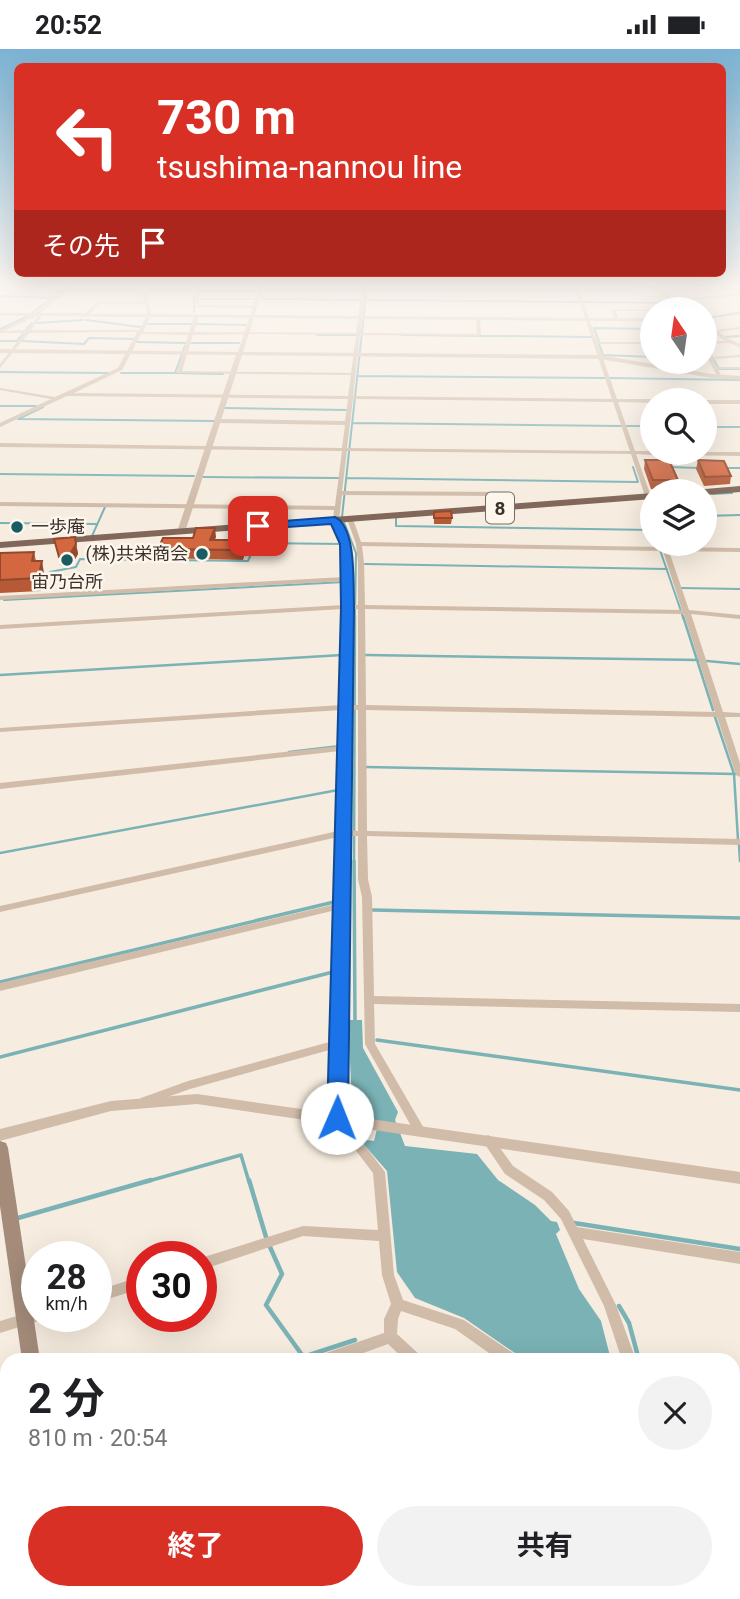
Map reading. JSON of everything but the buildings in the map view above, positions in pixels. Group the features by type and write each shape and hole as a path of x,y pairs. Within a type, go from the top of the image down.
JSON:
{"main road":[{"path":"717,491 740,489"},
{"name":"8","path":"0,545 342,517 640,497"},
{"path":"0,1148 21,1263"},
{"path":"31,1332 31,1353"}],"street":[{"path":"0,425 120,369 126,358"},
{"path":"182,358 179,372 354,374"},
{"path":"181,532 238,358"},
{"path":"357,358 354,398 348,423 342,517 348,607 337,1118 379,1172 388,1275 398,1304 391,1319 390,1337"},
{"path":"600,358 643,479"},
{"path":"608,358 740,378"},
{"path":"718,368 740,368"},
{"path":"718,373 720,377"},
{"path":"0,389 57,399"},
{"path":"67,394 640,401"},
{"path":"717,402 740,402"},
{"path":"0,419 14,419"},
{"path":"217,421 348,423"},
{"path":"0,445 640,453"},
{"path":"717,454 740,454"},
{"path":"343,493 507,494 508,507"},
{"path":"0,504 189,506 342,517"},
{"path":"342,517 359,544 361,834 363,879 368,897 370,1044 419,1130"},
{"path":"359,544 640,546"},
{"path":"717,549 740,550"},
{"path":"667,556 740,775"},
{"path":"0,598 347,579"},
{"path":"0,627 348,607 687,612 740,617"},
{"path":"0,730 346,707 740,715"},
{"path":"0,786 344,747"},
{"path":"0,909 344,833 740,842"},
{"path":"0,987 341,906"},
{"path":"369,1000 740,1008"},
{"path":"145,1101 188,1085 339,1043"},
{"path":"0,1135 111,1105 197,1098 740,1178"},
{"path":"488,1140 509,1170 548,1196 565,1215 610,1305 627,1353"},
{"path":"217,1259 303,1231 383,1235"},
{"path":"573,1232 740,1258"},
{"path":"398,1304 459,1324 501,1353"},
{"path":"0,1327 21,1321"},
{"path":"345,1353 390,1337"},
{"path":"390,1337 407,1353"}],"water":[{"path":"348,1020 362,1020 363,1048 398,1112 395,1120 405,1146 477,1154 498,1180 535,1205 551,1221 557,1222 560,1230 556,1234 579,1289 601,1321 609,1353 515,1353 464,1318 415,1298 397,1272 387,1171 359,1139 374,1141 377,1129 368,1105 352,1102"}],"waterway":[{"path":"175,373 180,358"},
{"path":"357,376 359,358"},
{"path":"719,369 740,369"},
{"path":"0,372 108,373"},
{"path":"121,373 175,373"},
{"path":"175,373 223,374"},
{"path":"355,618 356,553 342,517 357,376"},
{"path":"357,376 605,378"},
{"path":"610,378 740,380"},
{"path":"0,406 36,406"},
{"path":"43,407 18,419 214,421"},
{"path":"225,408 346,410"},
{"path":"353,423 621,426"},
{"path":"626,426 640,426"},
{"path":"717,427 740,427"},
{"path":"347,478 638,482 633,467"},
{"path":"670,467 698,468"},
{"path":"726,468 740,468"},
{"path":"0,474 194,476"},
{"path":"203,477 339,478"},
{"path":"717,494 732,493"},
{"path":"92,536 105,507"},
{"path":"717,516 740,515"},
{"path":"396,518 396,526 640,530"},
{"path":"0,523 97,524"},
{"path":"50,572 76,567 80,559 248,561 256,543 342,544"},
{"path":"662,556 667,569"},
{"path":"365,564 667,569"},
{"path":"667,569 681,611"},
{"path":"4,600 344,582"},
{"path":"681,588 740,589"},
{"path":"682,614 683,618"},
{"path":"354,862 355,616"},
{"path":"683,616 697,660"},
{"path":"0,675 342,655"},
{"path":"366,655 697,660"},
{"path":"697,660 713,710"},
{"path":"707,661 740,664"},
{"path":"715,717 734,774"},
{"path":"289,752 340,746"},
{"path":"366,767 734,774"},
{"path":"734,774 738,840"},
{"path":"0,853 338,790"},
{"path":"739,845 740,861"},
{"path":"354,862 355,1021"},
{"path":"0,982 334,902"},
{"path":"373,910 740,918"},
{"path":"0,1057 333,972 330,1040"},
{"path":"377,1040 740,1090"},
{"path":"324,1105 332,1098"},
{"path":"145,1182 241,1155 249,1182"},
{"path":"18,1218 151,1180"},
{"path":"249,1180 266,1237"},
{"path":"574,1223 740,1249"},
{"path":"270,1247 282,1274 266,1305 301,1353"},
{"path":"619,1306 629,1323 637,1353"},
{"path":"315,1353 355,1340"}],"place":[{"name":"一歩庵","path":"17,527"},
{"name":"(株)共栄商会","path":"202,554"},
{"name":"宙乃台所","path":"67,560"}],"route":[{"path":"258,526 335,520 345,544 347,607 337,1118"}]}
